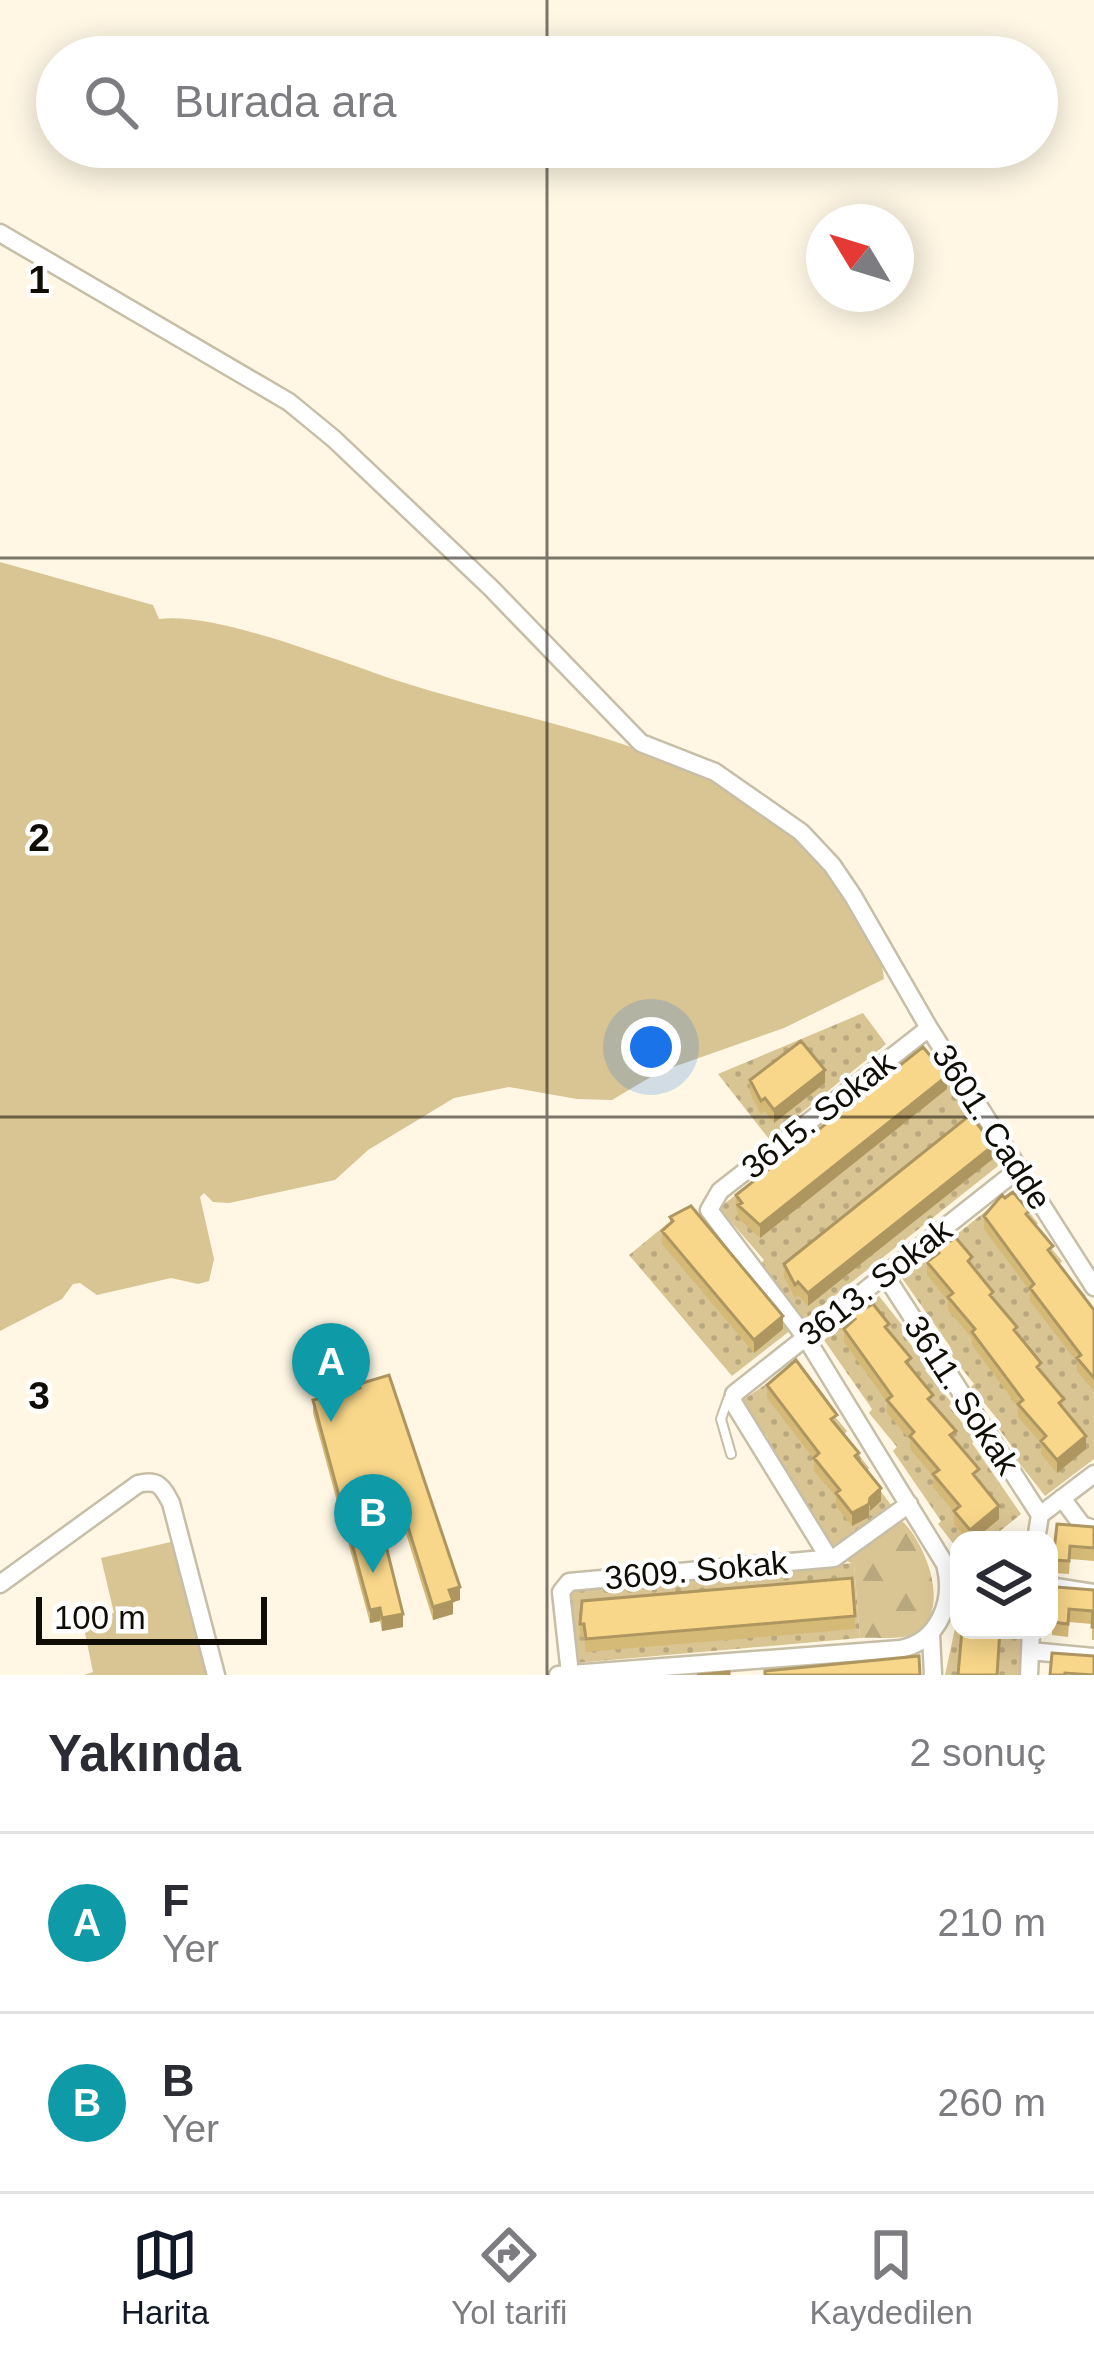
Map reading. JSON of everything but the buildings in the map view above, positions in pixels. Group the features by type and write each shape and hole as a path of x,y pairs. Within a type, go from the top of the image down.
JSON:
{"street":[{"name":"3601. Cadde","path":"0,233 290,402 491,588 640,742 715,772 801,832 853,896 929,1028 1094,1287"},
{"name":"3615. Sokak","path":"806,1338 713,1220 710,1204 720,1191 929,1028"},
{"name":"3613. Sokak","path":"734,1396 1020,1168"},
{"name":"3611. Sokak","path":"885,1275 1040,1515"},
{"path":"558,1675 740,1668 913,1647 931,1634 943,1611 948,1574 806,1338"},
{"path":"734,1396 829,1558 909,1504"},
{"path":"1037,1531 1040,1515 1094,1474"},
{"path":"0,1584 138,1484 152,1481 162,1486 171,1503 215,1675"},
{"path":"1062,1498 1082,1525 1094,1529"},
{"name":"3609. Sokak","path":"570,1674 562,1599 564,1586 574,1580 829,1558"},
{"path":"1058,1587 1094,1593"},
{"path":"931,1634 933,1675"},
{"path":"1029,1675 1031,1639"},
{"path":"1030,1652 1094,1657"}],"lane":[{"path":"731,1454 721,1413 734,1396"}],"green space":[{"path":"0,562 153,605 159,619 246,631 465,701 588,733 704,777 757,807 805,847 871,936 884,979 784,1028 659,1072 612,1100 509,1087 454,1098 368,1150 335,1180 229,1203 213,1202 204,1193 200,1197 214,1259 209,1281 198,1284 171,1278 97,1295 80,1283 73,1284 62,1299 0,1331"},
{"path":"863,1013 886,1044 769,1139 718,1074"},
{"path":"922,1048 965,1102 961,1106 1003,1162 804,1320 759,1265 764,1260 719,1208"},
{"path":"1011,1191 1038,1223 1034,1228 1086,1296 1081,1300 1094,1316 1094,1459 1045,1496 1016,1459 1019,1456 996,1425 999,1421 971,1387 974,1384 902,1278"},
{"path":"689,1206 791,1330 732,1376 629,1255"},
{"path":"879,1296 906,1330 902,1334 929,1366 925,1370 952,1403 949,1406 976,1440 972,1443 1021,1514 1000,1531 950,1531 950,1539 893,1451 897,1447 869,1413 872,1409 824,1340"},
{"path":"797,1363 824,1395 820,1399 847,1431 844,1435 869,1468 866,1472 892,1506 836,1550 765,1441 768,1438 740,1402"},
{"path":"901,1520 926,1559 933,1608 911,1635 860,1638 854,1564 844,1560"},
{"path":"175,1541 207,1675 84,1675 93,1672 82,1618 114,1613 101,1558"},
{"path":"854,1563 860,1638 576,1663 568,1589"},
{"path":"953,1639 1025,1639 1023,1675 945,1675"}],"place":[{"name":"F","path":"331,1422"},
{"name":"B","path":"373,1573"}]}
